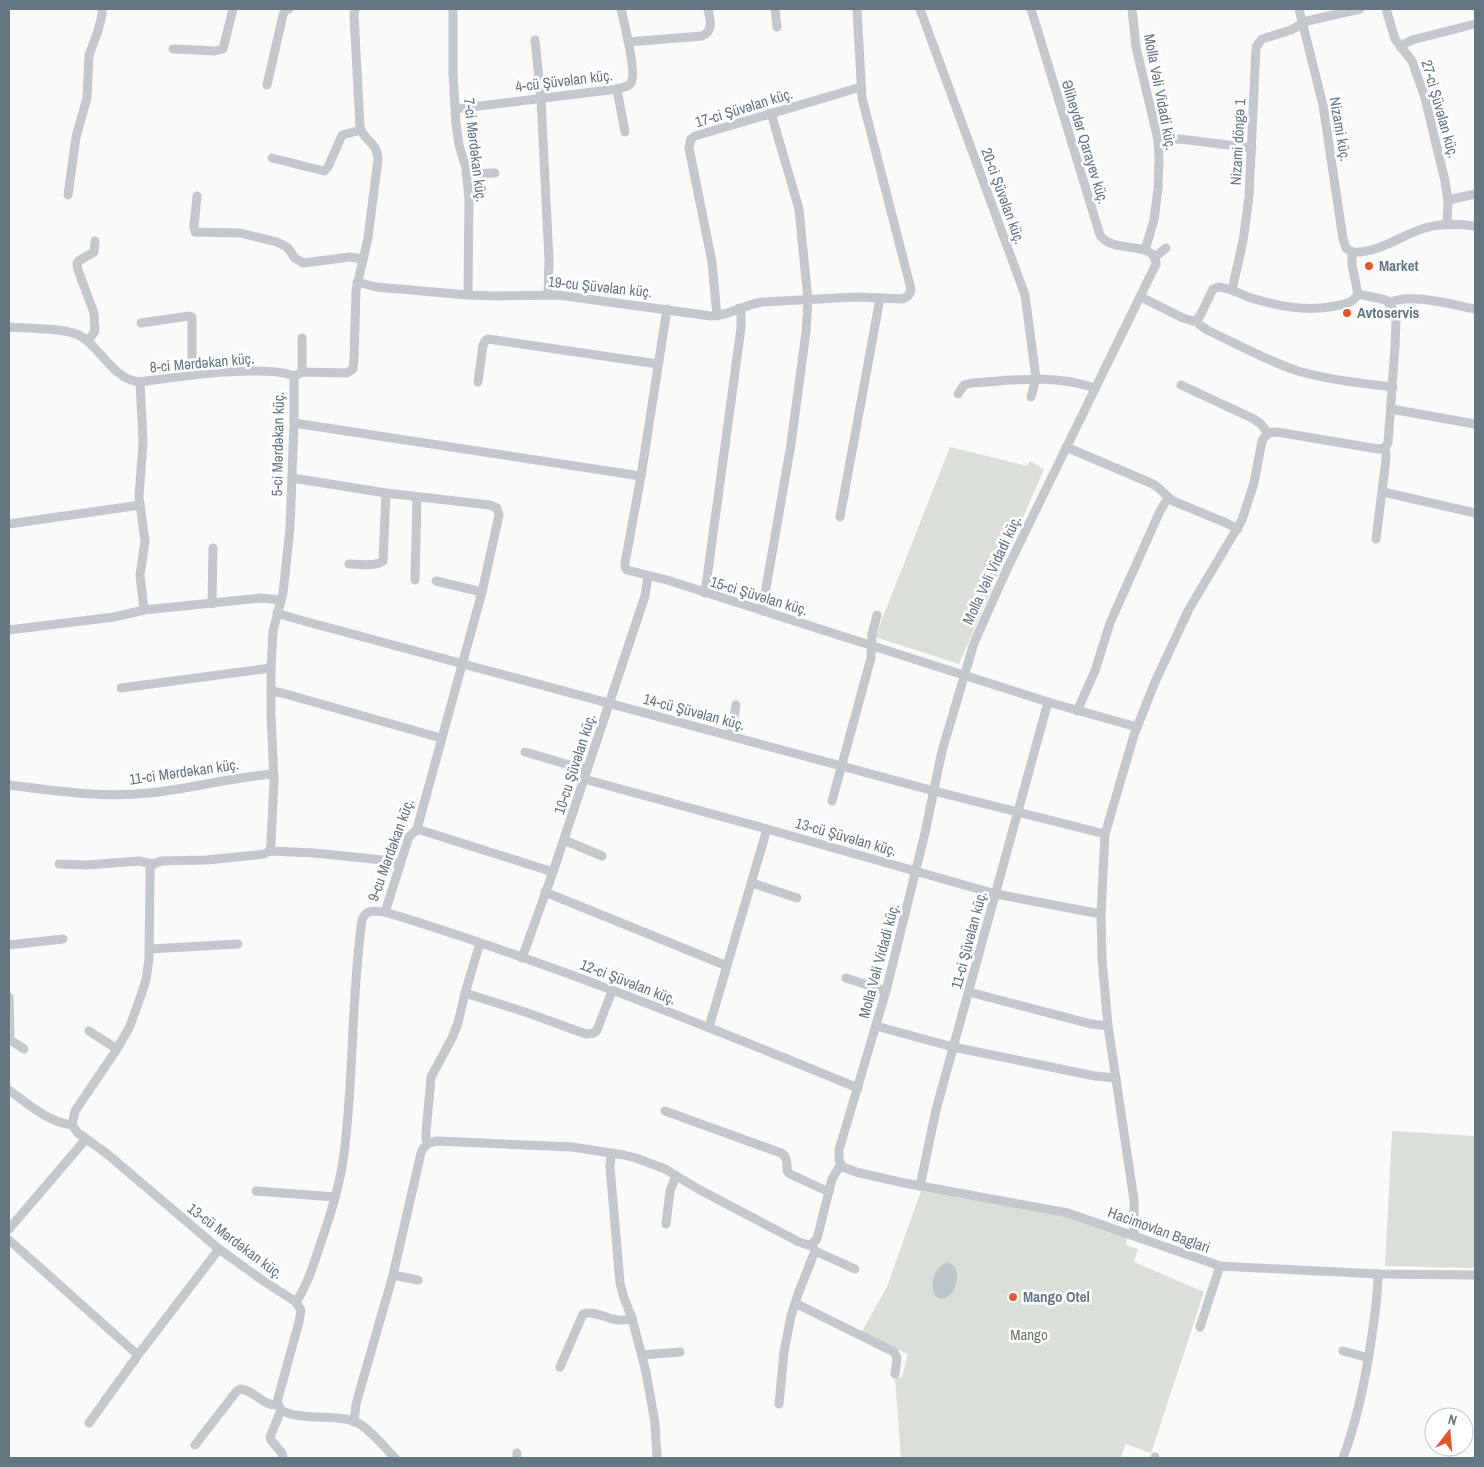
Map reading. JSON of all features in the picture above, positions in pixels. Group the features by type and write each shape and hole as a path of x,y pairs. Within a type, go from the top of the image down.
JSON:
{"street":[{"path":"68,195 76,137 87,98 88,55 98,31 102,9"},
{"path":"173,49 215,51 224,49 233,9"},
{"path":"267,84 283,15 289,9"},
{"path":"299,374 347,373 353,369 355,298 370,225 378,159 378,152 375,146 365,137 361,130 355,9"},
{"name":"7-ci Mərdəkan küç.","path":"453,9 457,139 466,174 469,200 468,295"},
{"name":"4-cü Şüvəlan küç.","path":"455,109 626,87 632,80 633,69 621,9"},
{"path":"628,42 707,34 710,30 708,9"},
{"path":"775,9 777,27"},
{"name":"19-cu Şüvəlan küç.","path":"357,282 376,287 468,295 548,294 717,316 749,304 762,302 857,297 906,298 911,289 862,98 857,9"},
{"name":"20-ci Şüvəlan küç.","path":"920,9 1025,296 1036,378 1031,396"},
{"name":"Əliheydər Qarayev küç.","path":"1031,9 1100,235 1108,243 1145,250"},
{"name":"Molla Vəli Vidadi küç.","path":"1132,9 1136,47 1158,140 1158,190 1154,220 1145,250"},
{"name":"Nizami küç.","path":"1299,9 1323,105 1343,239 1346,248 1352,252 1352,265 1358,294"},
{"path":"1303,24 1314,18 1360,9"},
{"name":"27-ci Şüvəlan küç.","path":"1386,9 1395,39 1412,61 1424,98 1443,172 1448,200 1447,224"},
{"name":"Nizami döngə 1","path":"1232,290 1244,241 1251,182 1256,48 1262,39 1291,30 1303,24"},
{"path":"1401,48 1408,41 1475,24"},
{"path":"535,40 541,99 549,260 548,294"},
{"name":"17-ci Şüvəlan küç.","path":"717,316 712,262 689,143 695,136 862,87"},
{"path":"616,89 625,132"},
{"path":"762,611 792,444 806,332 808,300 799,209 771,113"},
{"path":"272,158 324,171 328,167 342,135 361,130"},
{"path":"1158,140 1180,139 1252,148"},
{"path":"466,174 496,173"},
{"path":"1448,200 1475,194"},
{"path":"197,196 195,232 240,233 277,242 287,247 295,258 303,263 350,257 363,259"},
{"path":"1352,252 1371,251 1424,228 1447,224 1475,226"},
{"path":"88,341 95,331 94,313 77,263 94,252 95,242"},
{"path":"1145,250 1155,257 1166,248"},
{"name":"Molla Vəli Vidadi küç.","path":"779,1404 788,1328 817,1239 834,1174 840,1164 839,1150 886,991 916,871 942,752 964,674 984,619 1066,447 1155,268 1155,257"},
{"path":"1196,320 1200,316 1213,289 1219,287 1272,304 1305,309 1325,308 1349,303 1358,294 1382,299 1389,303 1396,320 1396,342 1389,439 1384,448 1386,459 1376,539"},
{"path":"1141,297 1183,318 1196,320 1207,330 1282,365 1337,380 1393,387"},
{"path":"840,517 880,298"},
{"path":"1389,303 1401,299 1430,300 1475,309"},
{"path":"706,593 741,328 739,308"},
{"name":"15-ci Şüvəlan küç.","path":"667,309 625,567 631,572 667,580 1048,702 1137,726"},
{"path":"141,323 189,316 192,318 192,375"},
{"name":"8-ci Mərdəkan küç.","path":"9,327 78,334 88,341 121,374 129,380 140,382 229,372 266,371 299,374"},
{"name":"5-ci Mərdəkan küç.","path":"270,851 272,843 274,774 270,691 273,631 284,584 290,528 294,423 293,384 299,374 302,338"},
{"path":"478,382 483,345 488,339 658,364"},
{"path":"958,394 964,386 972,383 1036,378 1070,381 1095,388"},
{"path":"140,382 143,442 139,487 145,541 140,575 144,610"},
{"path":"1181,385 1254,419 1268,433"},
{"path":"1391,409 1475,424"},
{"path":"294,423 641,476"},
{"path":"1134,1236 1134,1200 1108,1026 1102,959 1101,914 1105,834 1137,726 1189,609 1238,529 1248,503 1262,440 1268,433 1283,433 1384,448"},
{"path":"1066,447 1153,484 1160,488 1168,498 1180,505 1238,529"},
{"name":"9-cu Mərdəkan küç.","path":"292,478 386,493 490,505 499,511 482,592 417,829 409,837 385,912 368,912 362,920 356,972 344,1155 335,1197 306,1283 296,1302"},
{"path":"1383,492 1475,513"},
{"path":"349,564 381,564 383,561 386,493"},
{"path":"415,580 417,497"},
{"path":"1077,711 1094,671 1112,618 1160,511 1168,498"},
{"path":"9,524 140,505"},
{"path":"212,604 213,548"},
{"name":"10-cu Şüvəlan küç.","path":"522,958 564,840 645,596 648,576"},
{"path":"436,581 482,592"},
{"path":"9,630 114,617 144,610 260,598 281,600"},
{"name":"14-cü Şüvəlan küç.","path":"278,613 934,790 1105,834"},
{"path":"832,801 871,658 872,634 877,614"},
{"path":"120,688 271,668"},
{"path":"270,691 441,738"},
{"name":"11-ci Şüvəlan küç.","path":"920,1186 932,1123 1048,702"},
{"path":"731,735 736,705"},
{"path":"525,752 587,770"},
{"name":"11-ci Mərdəkan küç.","path":"9,785 92,794 135,794 174,790 244,777 274,774"},
{"name":"13-cü Şüvəlan küç.","path":"584,779 996,894 1101,914"},
{"path":"417,829 553,872"},
{"path":"709,1027 767,829"},
{"path":"564,840 602,856"},
{"path":"60,864 87,865 139,862 153,864 161,861 207,860 256,855 270,851 384,860 400,864"},
{"path":"72,1125 75,1111 117,1049 130,1026 140,998 148,969 150,949 150,869 153,864"},
{"path":"752,883 797,898"},
{"path":"545,892 727,966"},
{"name":"12-ci Şüvəlan küç.","path":"385,912 522,958 709,1027 858,1088"},
{"path":"9,945 63,940"},
{"path":"150,949 238,944"},
{"path":"428,1143 426,1133 431,1077 458,1023 480,944"},
{"path":"846,978 886,991"},
{"path":"465,993 590,1034 597,1030 612,991"},
{"path":"969,992 1091,1024 1108,1026"},
{"path":"9,997 9,1040 24,1049"},
{"path":"876,1026 953,1047 1095,1076 1116,1078"},
{"path":"89,1031 117,1049"},
{"name":"13-cü Mərdəkan küç.","path":"9,1090 49,1118 58,1123 72,1125 78,1133 106,1153 219,1249 296,1302"},
{"path":"665,1111 781,1153 785,1155 787,1171 790,1174 829,1192"},
{"path":"9,1230 86,1138"},
{"path":"354,1422 356,1404 393,1275 422,1153 424,1146 428,1143 506,1144 572,1148 611,1153 647,1161 799,1242 855,1269"},
{"path":"611,1153 610,1167 620,1284 632,1318 646,1372 655,1423 656,1458"},
{"name":"Hacimovlan Baglari","path":"840,1164 856,1172 920,1186 1068,1213 1220,1266 1378,1274 1475,1275"},
{"path":"666,1224 670,1191 676,1176"},
{"path":"256,1191 335,1197"},
{"path":"9,1240 138,1355"},
{"path":"89,1423 219,1249"},
{"path":"1200,1327 1220,1266"},
{"path":"1343,1458 1360,1407 1377,1302 1378,1274"},
{"path":"393,1275 418,1280"},
{"path":"283,1458 270,1437 301,1315 301,1310 296,1302"},
{"path":"795,1304 894,1352 897,1358 895,1374"},
{"path":"560,1367 583,1314 588,1312 619,1321 626,1321 632,1318"},
{"path":"1343,1351 1369,1358"},
{"path":"642,1355 680,1352"},
{"path":"195,1445 240,1389 248,1391 268,1404 292,1414 354,1422 370,1432 395,1458"}],"green space":[{"path":"950,447 1027,466 1030,461 1044,469 959,664 875,637"},
{"path":"1392,1131 1475,1136 1475,1268 1385,1266"},
{"name":"Mango","path":"921,1191 1067,1217 1127,1237 1126,1245 1138,1249 1134,1262 1204,1292 1151,1453 1125,1444 1121,1458 901,1458 895,1378 902,1377 908,1354 861,1333 887,1287"}],"shaded area":[{"path":"945,1263 952,1265 956,1270 957,1277 956,1284 948,1297 942,1299 935,1296 933,1282 935,1274"}],"place":[{"name":"Market","path":"1369,266"},
{"name":"Avtoservis","path":"1347,313"},
{"name":"Mango Otel","path":"1013,1297"}]}
